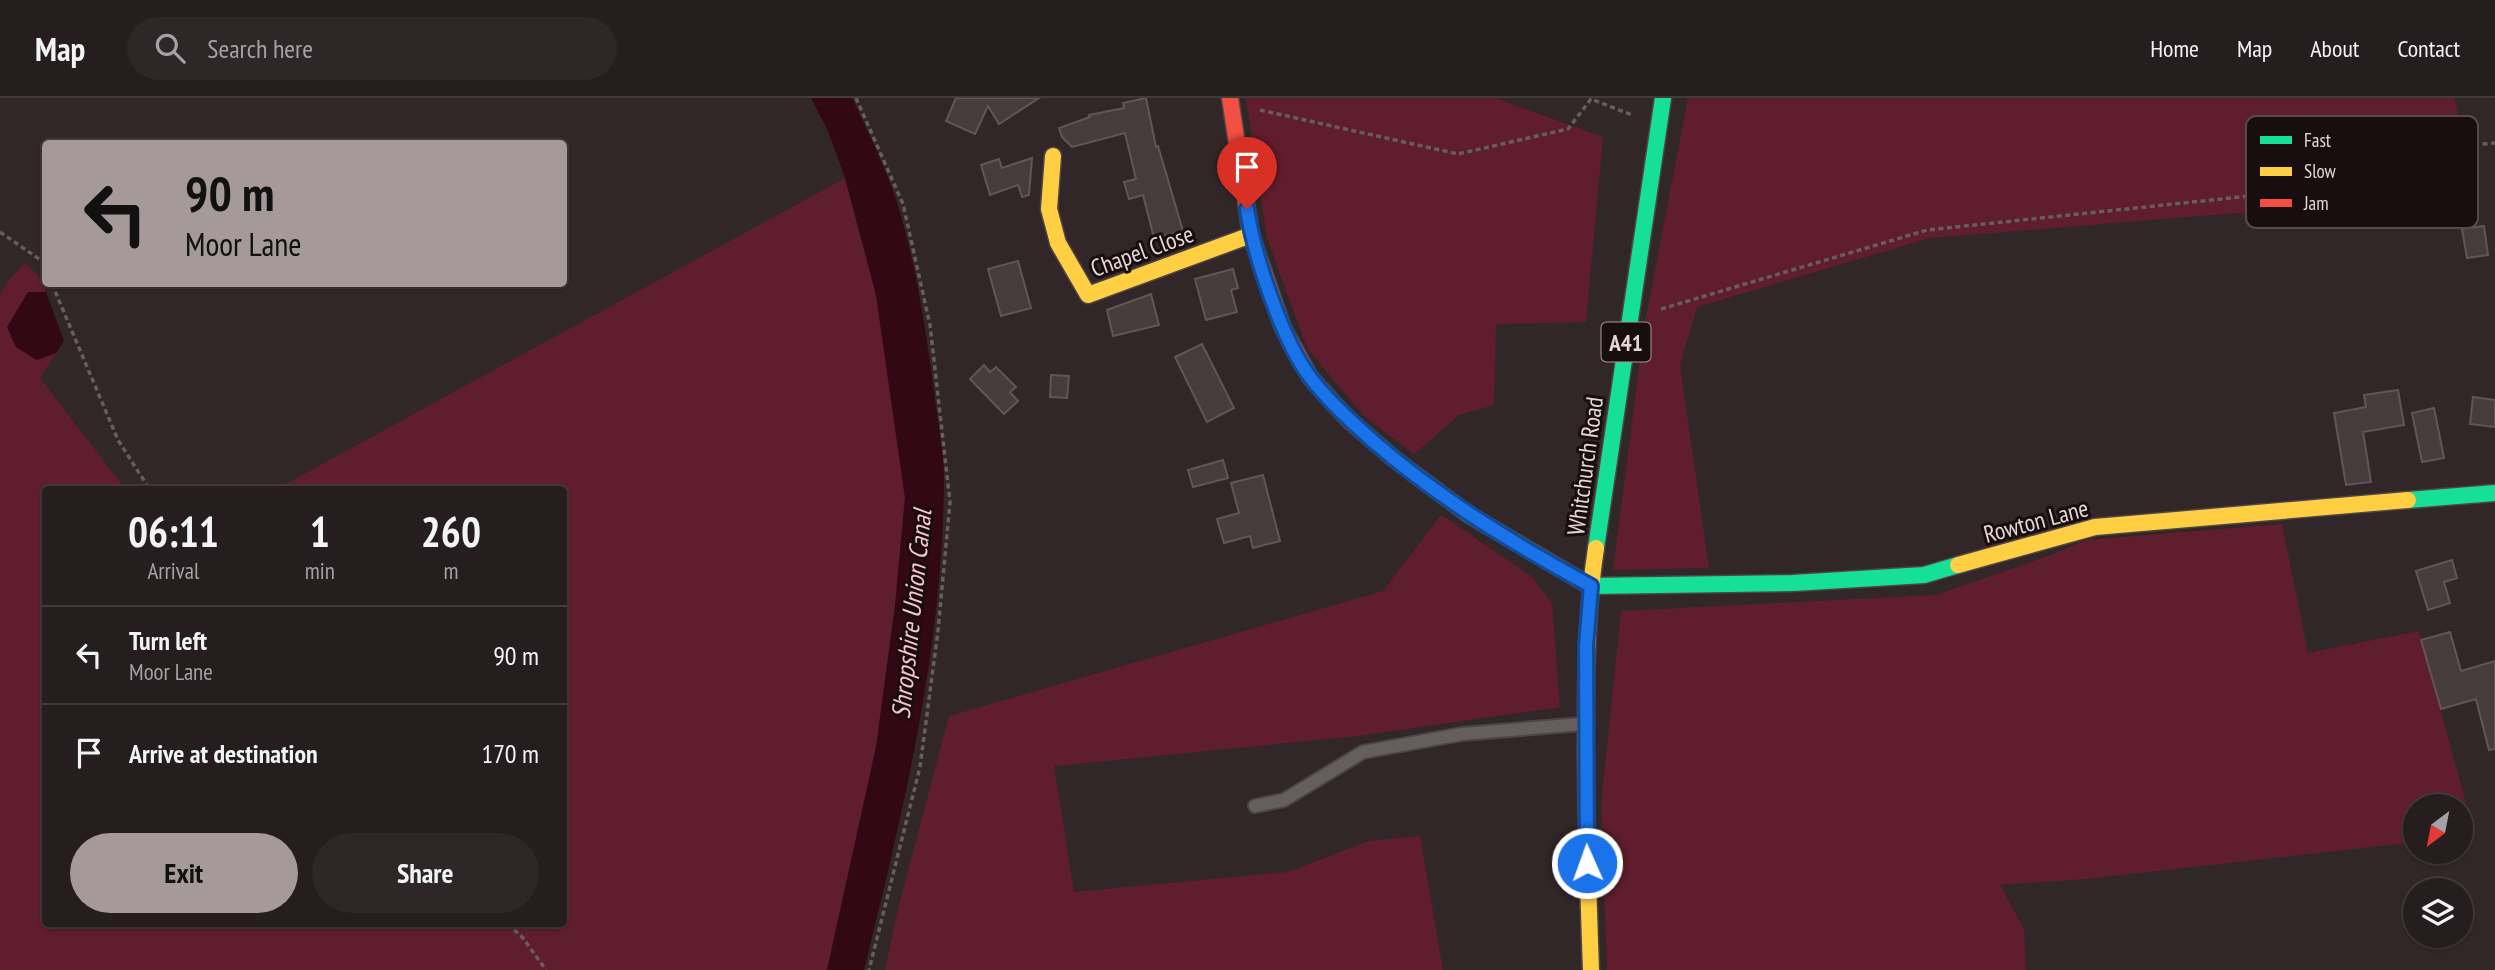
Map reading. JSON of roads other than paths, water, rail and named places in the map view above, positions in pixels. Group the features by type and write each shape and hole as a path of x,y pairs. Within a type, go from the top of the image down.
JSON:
{"main road":[{"name":"Whitchurch Road","path":"1591,970 1586,810 1586,646 1591,586 1663,98"},
{"path":"1231,101 1251,235 1283,328 1310,377 1349,420 1393,458 1468,514 1591,586"},
{"name":"Chapel Close","path":"1053,156 1048,209 1058,243 1088,295 1251,235"},
{"name":"Rowton Lane","path":"1591,586 1793,583 1924,575 2095,527 2495,493"}],"lane":[{"path":"1255,806 1284,800 1363,752 1462,734 1586,724"}],"water":[{"name":"Shropshire Union Canal","path":"811,98 852,98 893,191 920,298 944,465 942,539 929,663 907,787 864,970 827,970 876,747 895,605 905,498 876,295 845,178 828,131"},
{"path":"28,292 46,292 64,341 56,353 37,360 16,347 7,327"}]}
